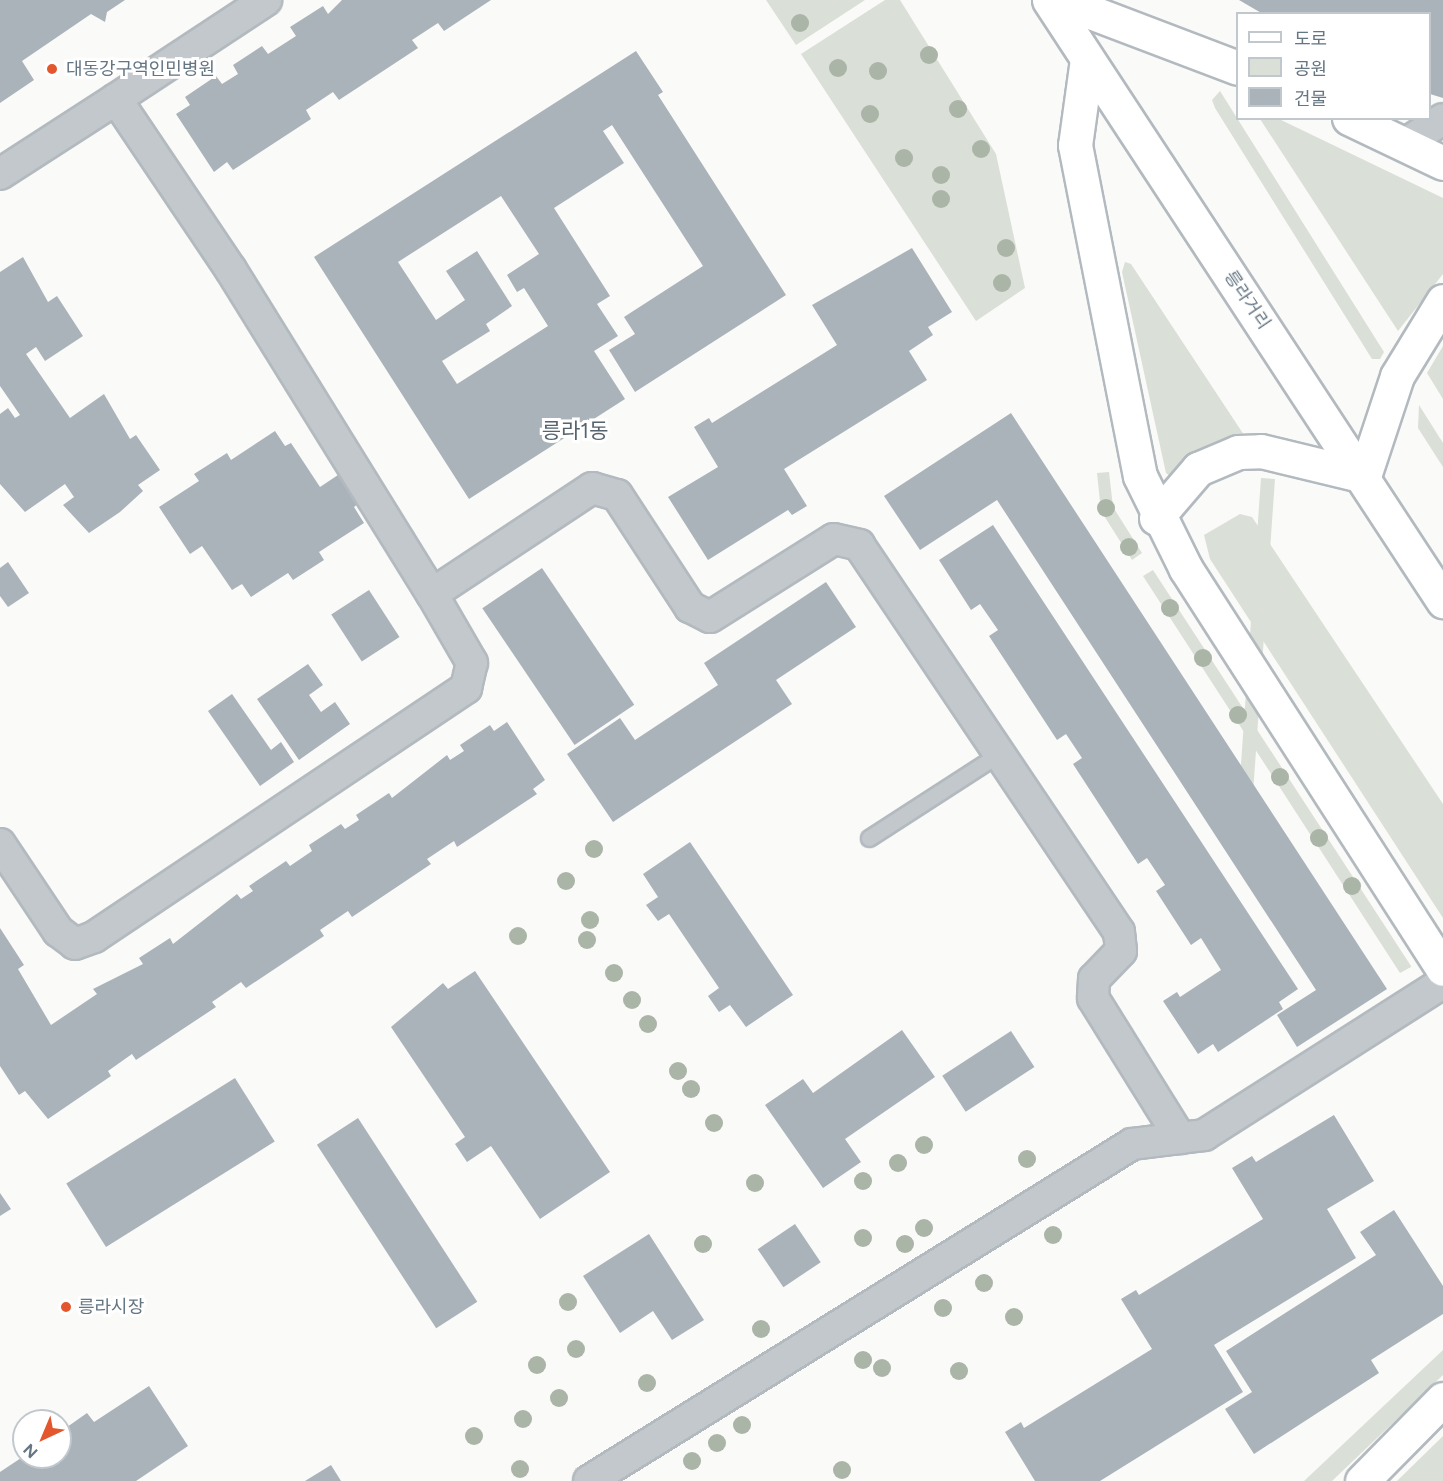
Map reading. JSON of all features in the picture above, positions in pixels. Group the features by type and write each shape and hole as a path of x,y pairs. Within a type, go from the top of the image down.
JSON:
{"main road":[{"name":"릉라거리","path":"1049,0 1364,476 1443,601"},
{"path":"1059,0 1236,67"},
{"path":"1088,59 1075,145 1140,476 1156,518 1443,969"},
{"path":"1353,120 1443,163"},
{"path":"1156,518 1198,469 1238,452 1261,451 1364,476 1397,376 1443,301"},
{"path":"1362,1481 1443,1399"}],"street":[{"path":"0,174 266,0"},
{"path":"0,844 58,931 75,944 94,937 466,688 472,663 432,594 231,270 116,99"},
{"path":"1405,144 1443,119"},
{"path":"432,594 592,488 617,495 690,607 710,617 834,538 859,545 1119,932 1121,951 1094,979 1094,998 1179,1138"},
{"path":"589,1481 1132,1144 1204,1135 1443,983"}],"lane":[{"path":"869,838 999,754"}],"green space":[{"path":"766,0 865,0 796,45"},
{"path":"885,0 900,0 996,154 1025,288 976,321 801,54"},
{"path":"1220,91 1236,120 1238,120 1384,352 1380,359 1372,359 1212,100"},
{"path":"1261,120 1281,120 1443,198 1443,274 1398,331"},
{"path":"1125,262 1131,264 1244,435 1205,447 1171,477 1166,473 1122,272"},
{"path":"1443,346 1443,399 1427,373"},
{"path":"1419,405 1443,443 1443,467 1418,428"},
{"path":"1109,472 1113,507 1142,553 1132,560 1101,511 1097,473"},
{"path":"1261,478 1275,479 1252,806 1238,805"},
{"path":"1240,514 1252,517 1443,804 1443,918 1210,559 1204,535"},
{"path":"1153,570 1411,967 1400,973 1143,576"},
{"path":"1443,1350 1443,1375 1332,1481 1304,1481"},
{"path":"1443,1436 1443,1481 1397,1481"}],"building":[{"path":"0,0 125,0 107,12 105,22 91,14 22,61 34,80 0,103"},
{"path":"342,0 491,0 444,31 438,23 412,40 418,48 339,100 333,92 306,110 311,119 233,170 227,162 214,172 176,114 190,105 185,97 216,76 222,84 238,74 233,65 262,46 268,54 296,36 290,27 323,6 328,14"},
{"path":"1239,0 1443,0 1443,98 1431,94 1431,12 1260,12"},
{"path":"636,51 663,92 658,95 786,295 635,392 609,350 635,334 624,317 703,266 612,125 603,131 624,163 554,208 610,296 597,304 618,336 594,351 625,399 469,499 314,257","holes":["501,196 539,254 507,275 517,292 524,288 548,326 457,384 442,361 490,331 486,324 512,306 477,251 446,271 465,300 436,320 398,262"]},
{"path":"912,248 952,312 928,327 933,335 909,351 927,380 784,469 807,506 792,515 788,510 708,560 668,497 718,467 694,427 709,418 712,423 837,345 812,305"},
{"path":"23,257 48,302 57,296 83,336 45,361 36,347 26,354 70,418 104,394 130,439 136,435 160,470 138,485 143,491 120,512 89,533 63,505 74,497 65,484 25,512 0,484 0,414 8,408 15,418 20,415 0,386 0,272"},
{"path":"1011,413 1387,989 1297,1047 1277,1015 1316,990 997,500 920,550 884,496"},
{"path":"275,431 285,446 291,443 320,487 341,473 360,502 354,507 364,523 319,552 324,560 293,580 288,573 251,597 242,584 232,590 202,546 190,554 159,507 199,481 194,474 227,453 231,460"},
{"path":"993,525 1298,989 1279,1002 1283,1009 1218,1052 1213,1044 1198,1054 1163,1001 1177,992 1180,997 1221,970 1201,938 1191,945 1156,891 1165,885 1147,858 1138,864 1073,764 1082,758 1066,734 1057,740 989,636 998,630 980,604 971,610 939,560"},
{"path":"8,562 29,593 8,607 0,596 0,568"},
{"path":"542,568 634,705 575,745 482,608"},
{"path":"826,582 856,627 776,680 792,704 613,822 567,754 620,718 635,740 718,685 704,663"},
{"path":"369,590 399,637 362,661 331,615"},
{"path":"308,664 323,685 309,695 321,712 335,702 350,724 299,760 257,699"},
{"path":"232,694 271,750 281,742 294,762 260,786 208,711"},
{"path":"507,722 545,780 533,789 537,794 457,847 454,841 427,859 431,864 352,917 348,911 320,930 324,936 246,988 241,982 212,1002 216,1007 136,1060 132,1054 108,1071 111,1076 48,1119 25,1091 19,1095 0,1066 0,928 24,965 18,969 51,1025 97,994 93,989 143,964 139,958 170,938 173,944 237,894 241,899 253,891 249,886 286,861 290,866 312,851 309,845 341,824 345,829 359,820 356,815 389,793 392,798 447,755 450,760 464,751 460,745 490,725 494,731"},
{"path":"690,842 793,995 746,1027 730,1005 719,1012 708,996 719,988 669,914 658,921 646,905 658,897 643,874"},
{"path":"475,971 610,1172 540,1219 491,1146 467,1162 455,1144 465,1137 391,1027 443,983 448,989"},
{"path":"902,1030 935,1077 845,1139 861,1162 823,1188 765,1105 803,1079 813,1093"},
{"path":"1011,1031 1034,1067 966,1112 942,1076"},
{"path":"235,1078 275,1142 106,1247 66,1183"},
{"path":"1334,1115 1374,1181 1327,1209 1356,1258 1214,1345 1243,1392 1100,1481 1035,1481 1005,1432 1021,1422 1024,1428 1152,1349 1121,1299 1136,1290 1139,1295 1263,1219 1232,1168 1252,1156 1256,1162"},
{"path":"358,1118 477,1302 436,1328 317,1145"},
{"path":"0,1193 11,1209 0,1216"},
{"path":"1394,1210 1443,1286 1443,1314 1371,1360 1379,1373 1254,1454 1225,1409 1252,1392 1226,1351 1376,1255 1360,1232"},
{"path":"795,1224 821,1262 783,1287 758,1249"},
{"path":"649,1234 704,1320 672,1340 653,1311 620,1333 583,1276"},
{"path":"149,1386 188,1446 136,1481 0,1481 0,1472 12,1464 12,1469 72,1469 72,1424 87,1413 94,1422"},
{"path":"331,1465 341,1481 305,1481"}],"place":[{"name":"대동강구역인민병원","path":"52,69"},
{"name":"릉라시장","path":"66,1307"}],"district":[{"name":"릉라1동","path":"575,431"}]}
